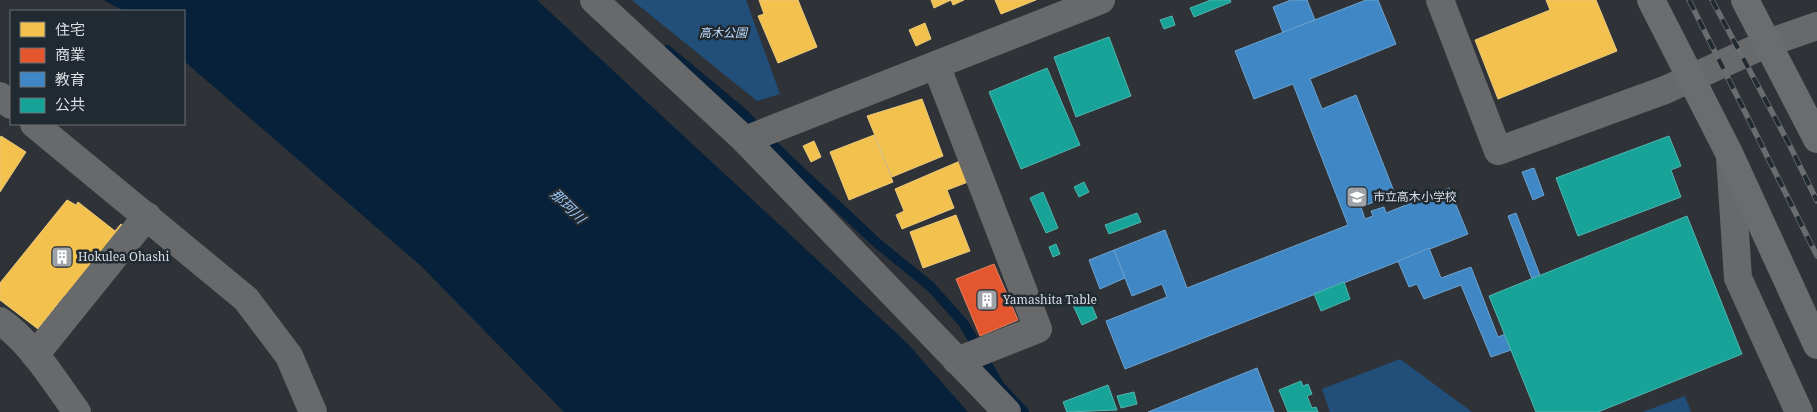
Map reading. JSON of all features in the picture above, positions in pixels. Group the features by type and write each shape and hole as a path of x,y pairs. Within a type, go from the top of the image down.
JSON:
{"street":[{"path":"594,0 745,140 1007,412"},
{"path":"745,140 1101,0"},
{"path":"1440,0 1498,151 1666,90 1768,43 1817,26"},
{"path":"1651,0 1729,153 1817,345"},
{"path":"1745,0 1815,133"},
{"path":"936,65 1038,329 957,361"},
{"path":"0,96 10,104"},
{"path":"35,125 246,299 289,356 313,412"},
{"path":"1729,153 1738,278 1799,412"},
{"path":"35,355 147,216"},
{"path":"0,320 35,355 77,412"}],"green space":[{"name":"高木公園","path":"632,0 746,0 780,94 757,101"},
{"path":"1400,359 1472,412 1330,412 1322,389"},
{"path":"1685,396 1691,412 1643,412"}],"water":[{"name":"那珂川","path":"103,0 537,0 907,343 968,412 564,412 421,266 185,62 185,10 122,10"}],"building: 住宅":[{"path":"759,0 798,0 817,47 778,63 758,16 764,14"},
{"path":"931,0 951,0 934,8"},
{"path":"951,0 964,0 953,5"},
{"path":"995,0 1036,0 1001,14"},
{"path":"1546,0 1596,0 1617,51 1498,99 1475,40 1550,10"},
{"path":"925,23 931,39 916,46 909,30"},
{"path":"922,99 943,156 892,177 867,116"},
{"path":"874,135 893,182 849,200 830,152"},
{"path":"1,136 26,152 0,192 0,138"},
{"path":"814,141 821,157 811,162 803,146"},
{"path":"960,161 968,182 947,190 954,208 902,229 896,215 904,211 895,189"},
{"name":"Hokulea Ohashi","path":"67,200 76,205 78,202 115,231 121,224 126,228 70,299 64,296 38,329 0,300 0,283"},
{"path":"956,215 970,251 923,268 910,232"}],"building: 商業":[{"name":"Yamashita Table","path":"994,264 1018,320 980,336 956,279"}],"building: 教育":[{"path":"1291,0 1307,0 1315,20 1283,33 1273,7"},
{"path":"1366,0 1378,0 1396,44 1310,79 1322,109 1356,95 1395,194 1361,207 1365,219 1373,216 1371,211 1384,207 1386,213 1449,188 1468,234 1125,369 1106,321 1167,297 1162,284 1132,296 1114,250 1165,230 1187,288 1348,225 1293,84 1254,99 1235,51"},
{"path":"1534,168 1544,195 1533,200 1522,172"},
{"path":"1516,213 1540,275 1532,279 1508,216"},
{"path":"1429,248 1441,278 1471,267 1498,337 1505,334 1511,350 1491,357 1461,285 1424,299 1417,284 1409,287 1398,261"},
{"path":"1114,250 1125,278 1100,289 1089,260"},
{"path":"1257,368 1274,412 1148,412"}],"building: 公共":[{"path":"1211,0 1230,0 1231,2 1194,17 1190,8"},
{"path":"1172,16 1175,25 1164,29 1160,20"},
{"path":"1109,37 1131,96 1076,117 1054,57"},
{"path":"1047,68 1080,145 1021,169 989,92"},
{"path":"1669,136 1681,166 1671,170 1681,197 1578,236 1556,178"},
{"path":"1084,182 1089,192 1079,197 1074,187"},
{"path":"1043,192 1058,228 1046,233 1030,198"},
{"path":"1137,213 1141,222 1109,234 1105,225"},
{"path":"1687,216 1742,354 1598,412 1536,412 1489,296"},
{"path":"1056,244 1060,254 1053,257 1049,247"},
{"path":"1344,282 1350,299 1321,311 1314,294"},
{"path":"1088,297 1097,318 1082,325 1073,305"},
{"path":"1301,381 1303,386 1308,384 1312,394 1307,396 1312,408 1316,407 1318,412 1288,412 1279,390"},
{"path":"1108,385 1117,410 1067,412 1063,402"},
{"path":"1134,392 1137,404 1121,408 1117,396"}],"waterway":[{"path":"667,50 744,114 782,154 877,243 931,287 964,324 999,385 1024,412"}],"railway":[{"path":"1689,0 1817,256"},
{"path":"1712,0 1789,144 1817,201"}],"place":[{"name":"市立高木小学校","path":"1357,197"},
{"name":"Hokulea Ohashi","path":"62,257"},
{"name":"Yamashita Table","path":"987,300"}]}
